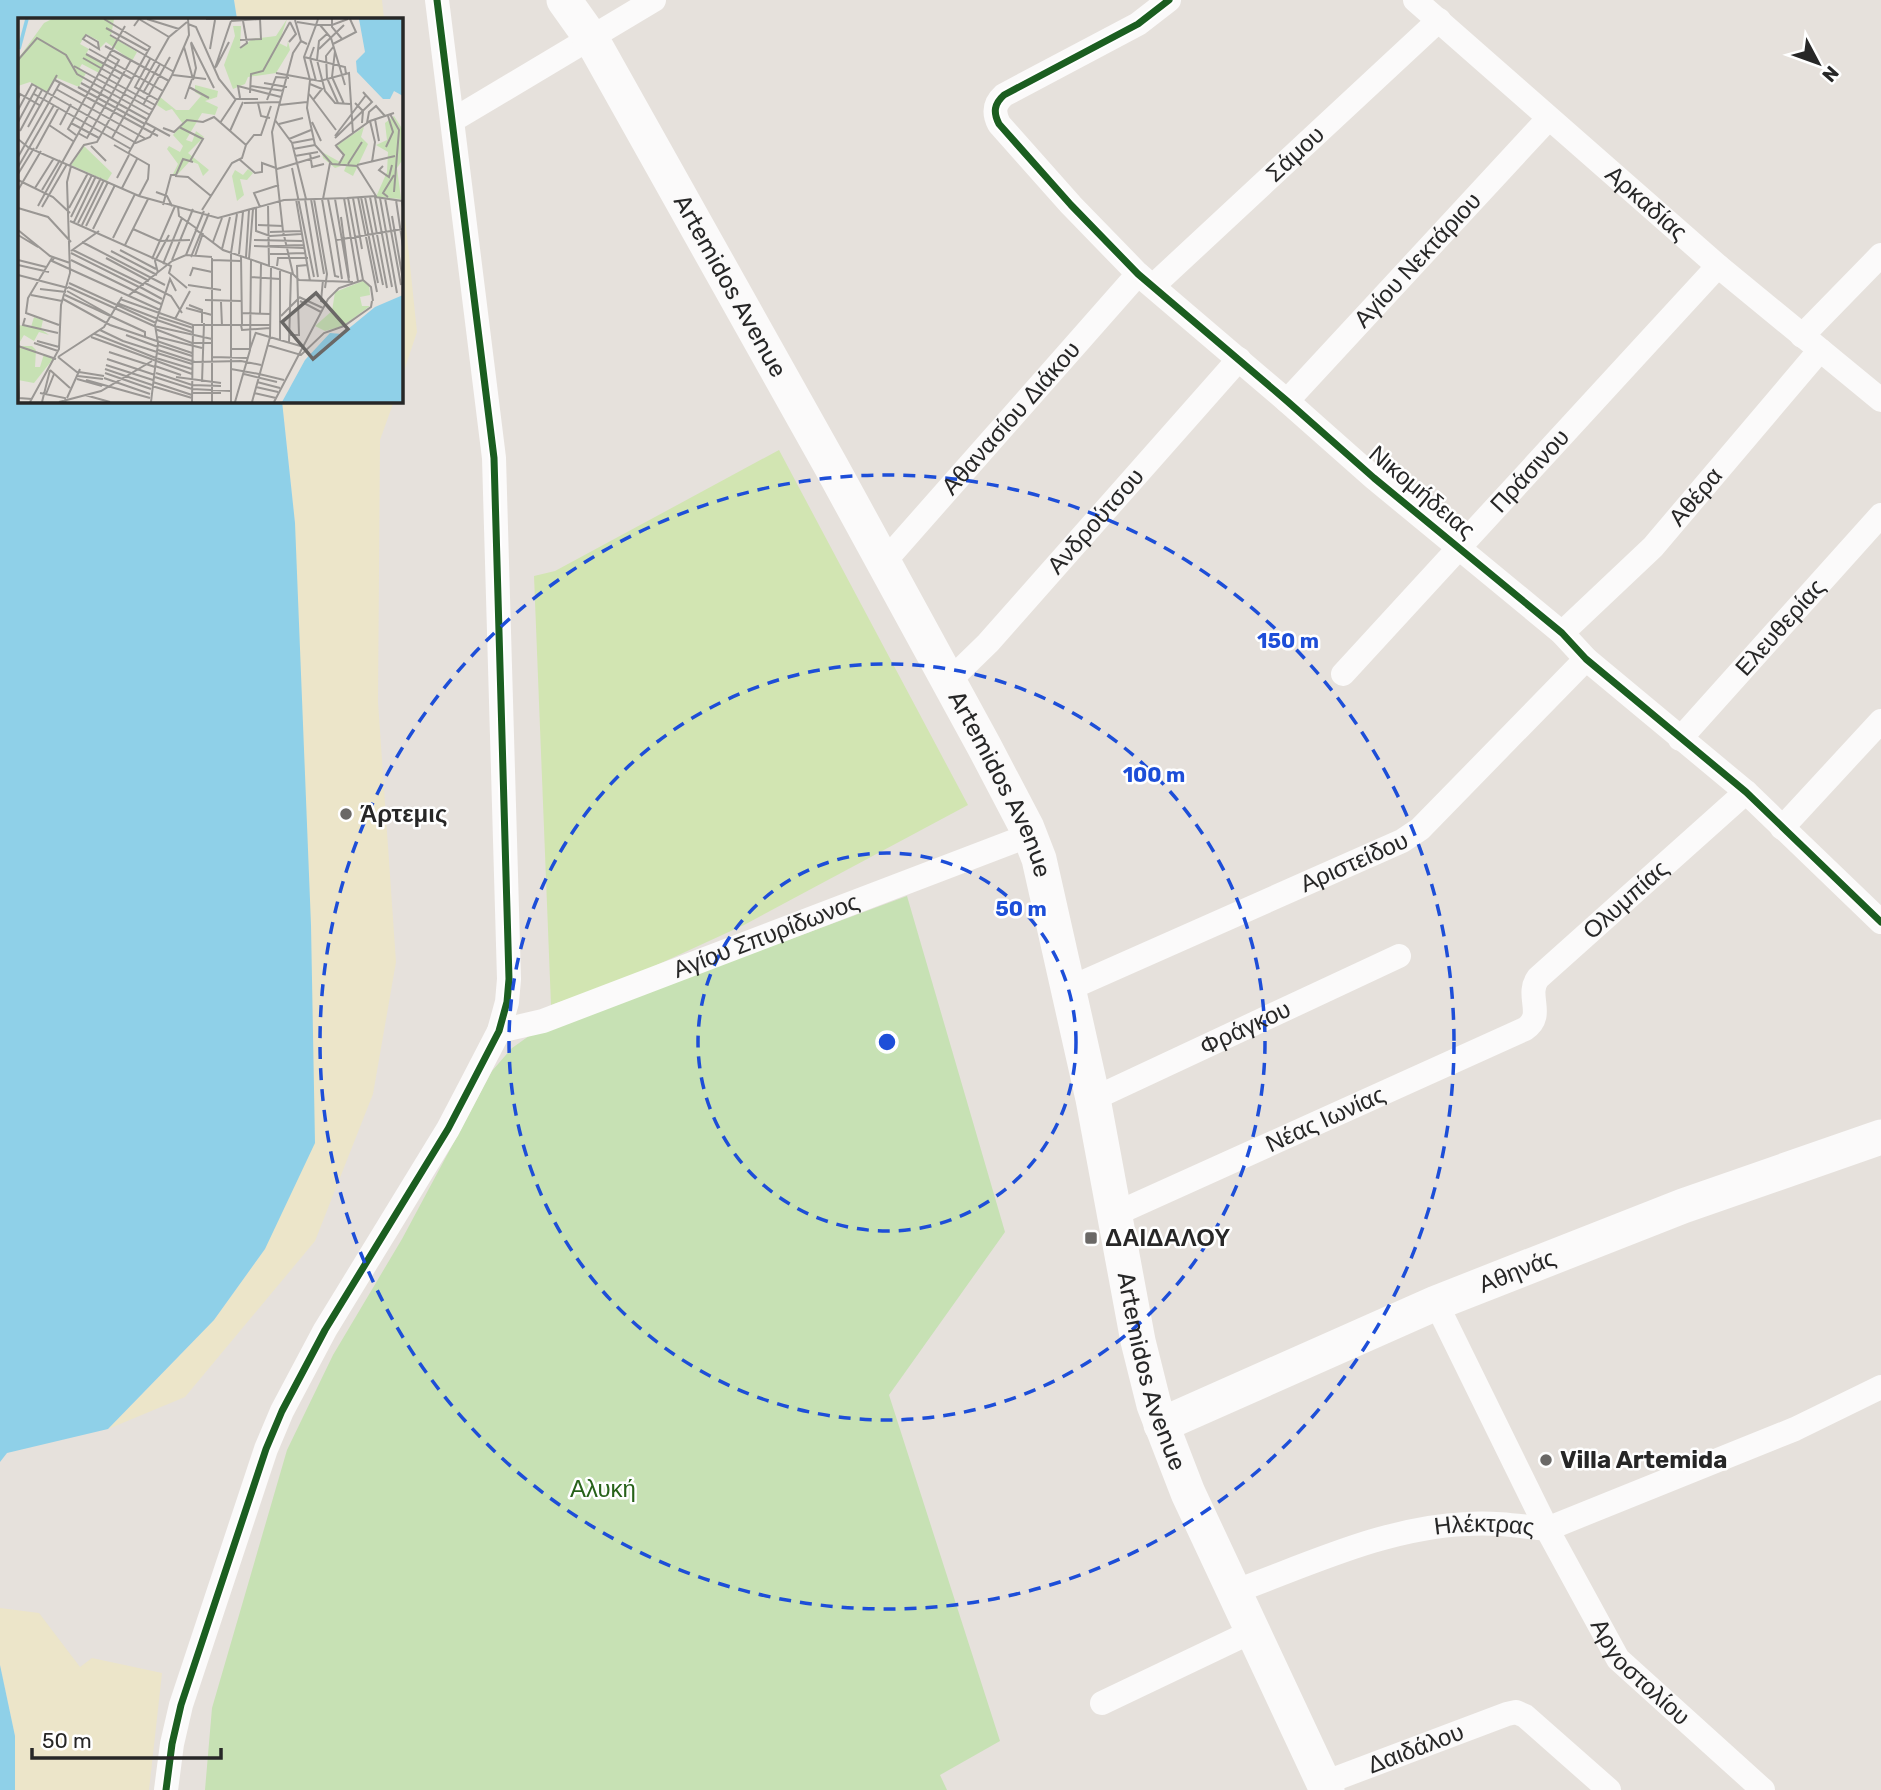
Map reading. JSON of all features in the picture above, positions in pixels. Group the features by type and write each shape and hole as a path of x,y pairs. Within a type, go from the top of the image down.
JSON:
{"main road":[{"name":"Artemidos Avenue","path":"564,0 591,38 783,378 1030,835 1039,859 1093,1099 1138,1341 1161,1426 1188,1493 1325,1786"},
{"name":"Αθηνάς","path":"1161,1426 1436,1303 1683,1206 1881,1137"}],"street":[{"path":"166,1790 181,1705 266,1449 282,1410 325,1330 448,1129 499,1031 507,1002 509,979 494,458 437,0"},
{"path":"453,120 653,0"},
{"name":"Νικομήδειας","path":"1169,0 1138,24 1032,79 998,101 995,117 999,124 1071,205 1146,280 1374,478 1562,633 1586,659 1746,792 1782,828 1877,911"},
{"name":"Αρκαδίας","path":"1415,0 1718,266 1881,400"},
{"name":"Σάμου","path":"1146,280 1439,20"},
{"name":"Αγίου Νεκτάριου","path":"1287,401 1548,118"},
{"name":"Αθέρα","path":"1562,633 1653,547 1881,255"},
{"name":"Πράσινου","path":"1343,674 1718,266"},
{"name":"Αθανασίου Διάκου","path":"884,562 1146,280"},
{"name":"Ανδρούτσου","path":"949,681 988,643 1239,359"},
{"name":"Ελευθερίας","path":"1680,739 1881,515"},
{"name":"Αριστείδου","path":"1068,989 1402,841 1429,821 1586,659"},
{"path":"1782,828 1881,721"},
{"name":"Ολυμπίας","path":"1534,1020 1536,1013 1532,993 1538,978 1746,792"},
{"name":"Αγίου Σπυρίδωνος","path":"499,1031 543,1021 1030,835"},
{"name":"Φράγκου","path":"1093,1099 1399,956"},
{"name":"Νέας Ιωνίας","path":"1113,1215 1525,1030 1534,1020"},
{"name":"Αργοστολίου","path":"1436,1303 1547,1529 1618,1659 1763,1790"},
{"name":"Ηλέκτρας","path":"1236,1591 1357,1546 1419,1530 1466,1524 1507,1524 1547,1529 1795,1429 1881,1387"},
{"path":"1102,1703 1253,1631"},
{"name":"Δαιδάλου","path":"1325,1786 1516,1712 1525,1716 1609,1790"}],"green space":[{"path":"779,450 968,805 744,925 624,980 551,1005 534,576 555,571"},
{"name":"Αλυκή","path":"907,896 1005,1232 889,1395 1000,1741 940,1775 947,1790 205,1790 212,1708 287,1450 333,1355 402,1239 492,1071 512,1048 529,1036"}],"sand":[{"path":"234,0 382,0 384,18 237,18"},
{"path":"402,189 417,332 402,377"},
{"name":"Άρτεμις","path":"282,402 394,402 380,440 378,702 396,962 373,1094 315,1241 185,1397 108,1429 214,1320 265,1249 295,523"},
{"path":"0,1608 39,1613 80,1667 92,1658 162,1673 149,1790 15,1790 15,1736 0,1665"}],"water":[{"path":"0,0 234,0 237,18 18,18 18,402 282,402 295,523 311,925 315,1143 265,1249 214,1320 108,1429 7,1453 0,1462"},
{"path":"0,1665 15,1736 15,1790 0,1790"}],"cycle path":[{"path":"166,1790 181,1705 266,1449 282,1411 325,1330 448,1129 499,1031 507,1002 509,979 494,458 437,0"},
{"path":"1169,0 1138,24 1004,95 996,108 999,124 1071,205 1138,274 1374,478 1562,633 1586,659 1746,792 1881,922"}],"place":[{"name":"Άρτεμις","path":"346,814"},
{"name":"ΔΑΙΔΑΛΟΥ","path":"1091,1238"},
{"name":"Villa Artemida","path":"1546,1460"}]}
